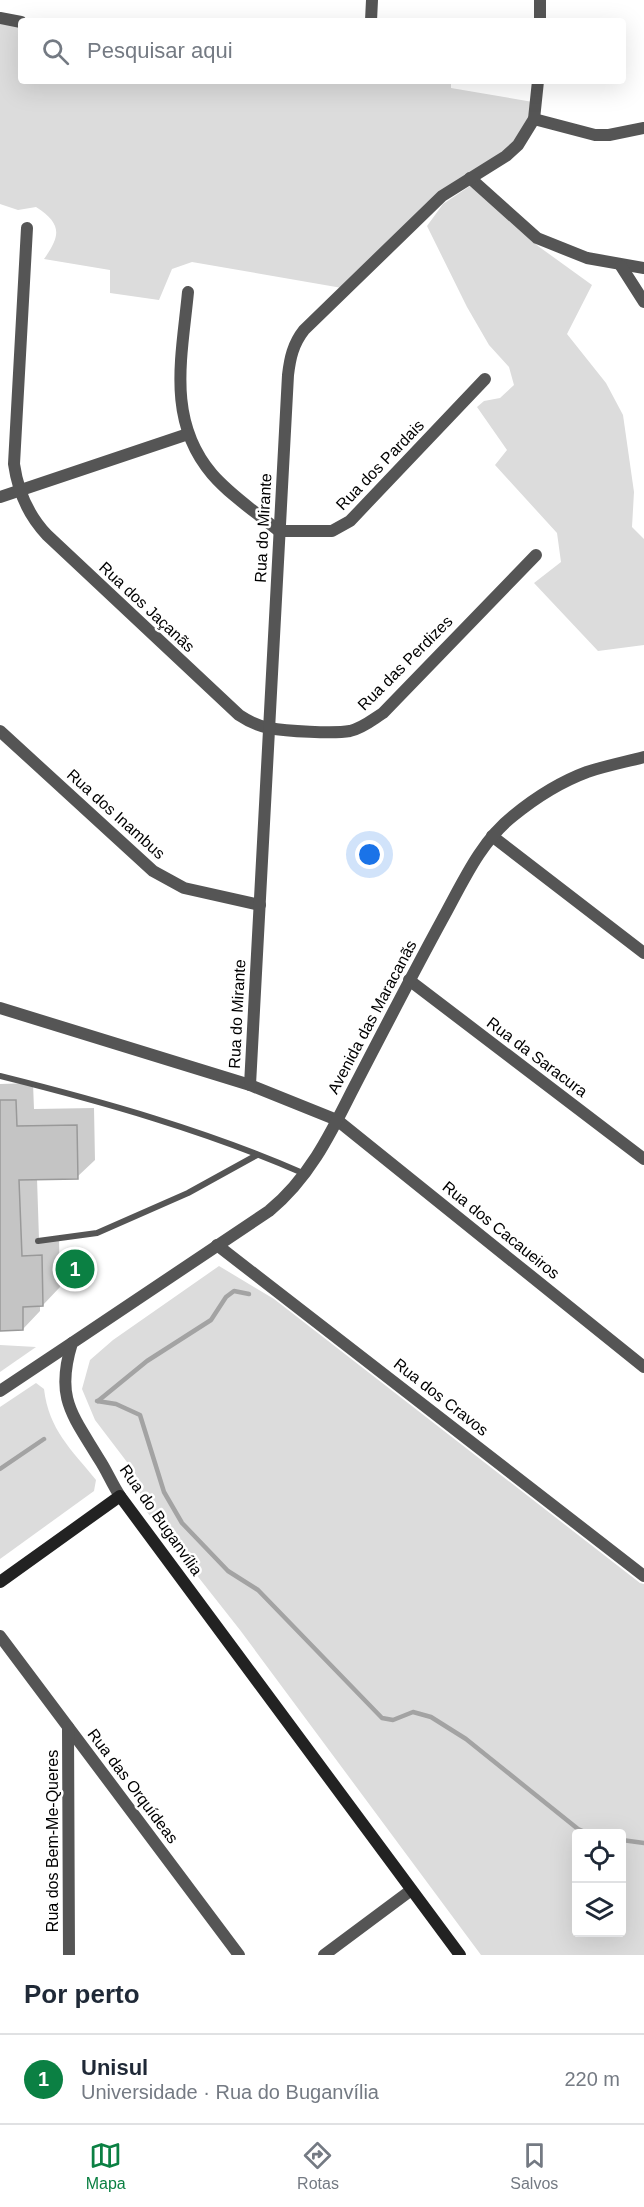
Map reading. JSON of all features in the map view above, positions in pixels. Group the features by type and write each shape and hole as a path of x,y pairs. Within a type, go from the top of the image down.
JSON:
{"street":[{"path":"371,18 372,0"},
{"path":"540,0 540,18"},
{"path":"0,18 18,21"},
{"name":"Rua do Mirante","path":"250,1084 279,531 288,375 292,352 297,339 304,330 442,196 506,156 518,145 534,119 538,84"},
{"path":"534,119 595,135 609,135 644,128"},
{"path":"470,178 537,238 587,258 621,266 644,268"},
{"name":"Rua dos Jaçanãs","path":"27,228 14,464 20,490 35,522 46,535 239,715 253,724 269,728"},
{"path":"621,266 644,302"},
{"path":"188,292 180,391 183,417 188,434 212,474 279,531"},
{"name":"Rua dos Pardais","path":"279,531 332,531 350,521 485,379"},
{"path":"0,497 188,434"},
{"name":"Rua das Perdizes","path":"269,728 339,732 365,726 383,712 536,555"},
{"name":"Rua dos Inambus","path":"0,731 153,871 184,888 260,904"},
{"name":"Avenida das Maracanãs","path":"0,1008 250,1084 338,1120 475,860 492,836 511,817 538,797 566,781 587,772 644,757"},
{"path":"492,836 644,953"},
{"name":"Rua da Saracura","path":"410,980 644,1160"},
{"path":"0,1391 218,1245 288,1195 306,1175 338,1120"},
{"name":"Rua dos Cacaueiros","path":"338,1120 644,1367"},
{"name":"Rua dos Cravos","path":"218,1245 644,1576"},
{"name":"Rua do Buganvília","path":"72,1343 65,1365 66,1396 77,1424 120,1496 410,1891 460,1955"},
{"path":"0,1582 120,1496"},
{"name":"Rua das Orquídeas","path":"0,1636 239,1955"},
{"name":"Rua dos Bem-Me-Queres","path":"68,1727 69,1955"},
{"path":"324,1955 410,1891"}],"lane":[{"path":"0,1076 91,1099 257,1155 306,1175"},
{"path":"38,1241 97,1233 188,1193 257,1155"}],"shaded area":[{"path":"0,21 18,24 18,84 451,84 451,88 533,102 530,118 515,143 486,163 342,288 192,262 172,269 159,300 110,293 110,270 44,259 56,236 54,225 45,213 36,207 18,210 0,204"},
{"path":"470,186 508,216 538,246 592,285 567,334 606,383 623,415 634,492 632,527 644,539 644,645 598,651 534,583 561,562 557,533 495,465 507,450 477,407 484,401 500,398 514,385 509,367 489,345 467,307 427,226 443,204"},
{"path":"219,1266 274,1299 644,1584 644,1955 481,1955 240,1630 147,1512 130,1466 95,1420 82,1389 90,1360 113,1340"},
{"path":"0,1345 36,1347 0,1372"},
{"path":"36,1383 44,1389 51,1416 62,1438 96,1480 94,1491 0,1559 0,1407"}],"building":[{"path":"0,1100 16,1100 17,1126 77,1125 78,1179 19,1180 22,1256 42,1255 43,1306 23,1307 23,1330 0,1331"}],"waterway":[{"path":"98,1401 147,1361 211,1320 226,1297 234,1291 249,1294"},
{"path":"97,1401 116,1404 140,1415 164,1492 182,1523 228,1571 258,1590 382,1718 393,1720 413,1712 431,1717 466,1739 578,1829"},
{"path":"0,1469 44,1439"},
{"path":"626,1841 644,1843"}],"place":[{"name":"Unisul","path":"75,1269"}]}
